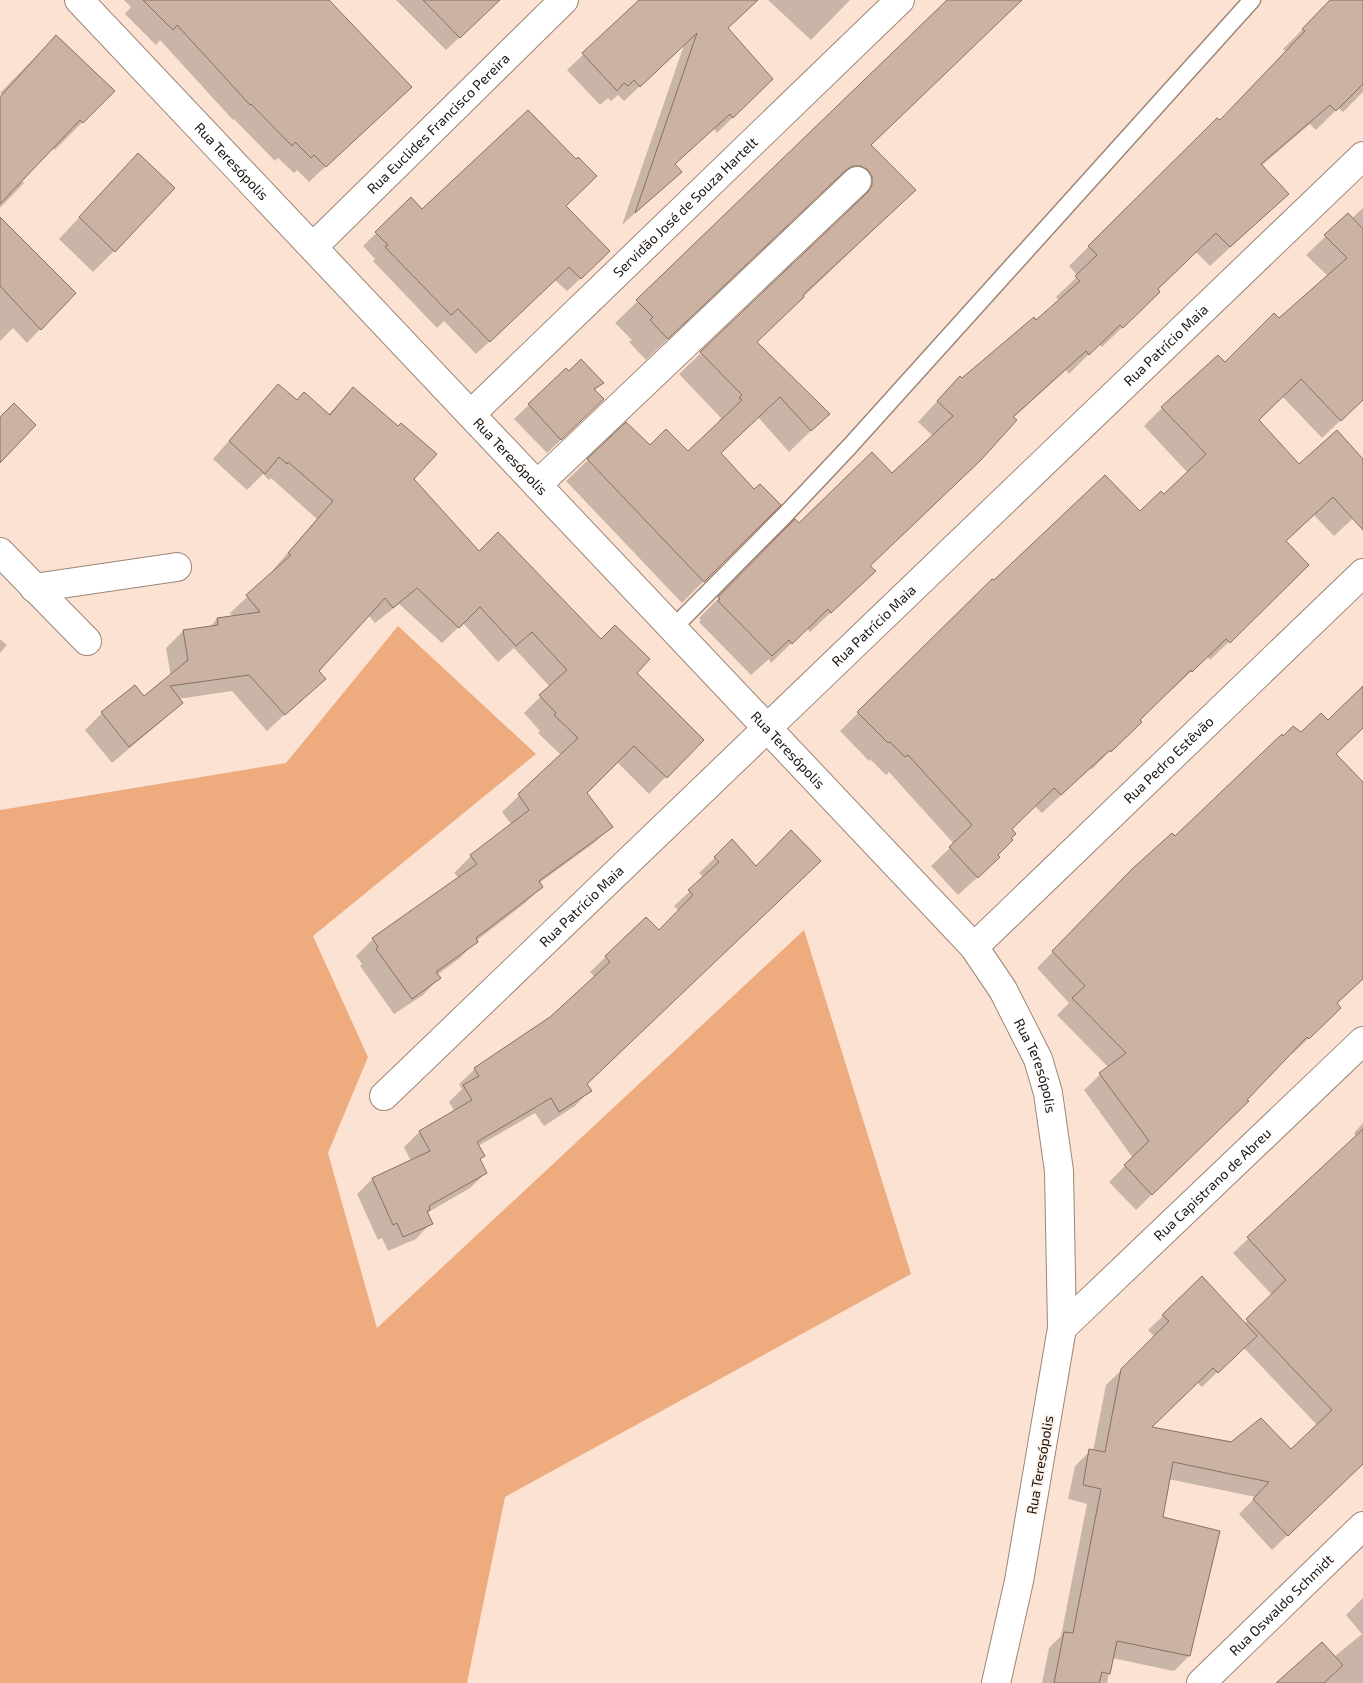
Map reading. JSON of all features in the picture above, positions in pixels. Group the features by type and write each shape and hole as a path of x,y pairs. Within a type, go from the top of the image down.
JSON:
{"street":[{"name":"Rua Teresópolis","path":"79,0 974,947 1003,990 1038,1059 1048,1093 1059,1171 1062,1328 1019,1581 996,1683"},
{"name":"Rua Euclides Francisco Pereira","path":"313,248 564,0"},
{"name":"Servidão José de Souza Hartelt","path":"471,414 900,0"},
{"name":"Rua Patrício Maia","path":"384,1096 1363,156"},
{"path":"537,484 857,181"},
{"path":"0,552 86,641"},
{"path":"34,588 176,566"},
{"name":"Rua Pedro Estêvão","path":"974,947 1363,574"},
{"name":"Rua Capistrano de Abreu","path":"1062,1328 1363,1041"},
{"name":"Rua Oswaldo Schmidt","path":"1201,1683 1363,1526"}],"lane":[{"path":"672,628 784,516 850,446 1252,0"}],"shaded area":[{"path":"398,626 536,754 313,936 368,1057 328,1153 377,1328 804,930 911,1274 505,1497 467,1683 0,1683 0,810 286,763"}],"building":[{"path":"143,0 329,0 412,87 326,167 314,155 311,158 295,142 292,146 250,105 177,25 173,30"},
{"path":"423,0 500,0 460,38"},
{"path":"639,0 758,0 728,28 773,79 733,118 730,114 675,164 682,172 635,213 697,33 640,87 634,80 628,86 624,83 617,91 582,53"},
{"path":"947,0 1022,0 871,145 916,190 803,295 804,297 757,342 830,414 811,431 780,397 721,453 754,489 760,484 781,505 704,582 587,459 626,422 650,445 666,429 688,451 742,400 739,398 742,395 700,352 868,192 872,185 872,177 868,170 861,166 853,166 846,170 668,339 650,320 653,317 636,300"},
{"path":"1330,0 1363,0 1363,84 1336,111 1330,105 1261,164 1289,194 1230,247 1216,233 1158,289 1160,292 1123,328 1120,325 1089,355 1086,351 1013,417 1017,420 981,460 870,566 876,571 831,613 828,609 792,644 789,640 772,656 718,601 720,599 718,597 795,519 799,523 872,452 892,473 953,416 937,401 960,376 962,378 1034,317 1036,320 1080,281 1075,276 1097,255 1088,246 1217,118 1220,120 1305,31 1302,29"},
{"path":"56,35 115,91 83,123 80,120 0,204 0,97"},
{"path":"528,110 576,159 578,157 597,176 566,206 610,251 581,279 569,267 490,342 458,309 451,315 385,247 388,245 375,232 411,197 422,209"},
{"path":"138,153 175,188 115,252 79,217"},
{"path":"1348,213 1363,229 1363,400 1341,421 1301,379 1259,420 1299,464 1337,430 1363,459 1363,530 1333,497 1286,541 1309,565 1230,643 1226,639 1192,672 1191,670 1140,720 1142,722 1111,752 1110,750 1061,795 1054,788 1012,829 1016,834 1011,838 1013,840 998,855 1000,857 978,878 949,847 972,825 908,755 905,757 890,742 888,743 857,712 992,579 994,580 1105,475 1140,511 1161,491 1164,494 1206,454 1161,407 1218,355 1225,362 1274,313 1279,318 1347,258 1324,235"},
{"path":"0,217 76,293 41,330 0,286"},
{"path":"581,359 604,383 594,389 604,399 561,440 528,404 566,368 569,371"},
{"path":"278,384 297,400 304,392 330,415 353,387 398,426 401,423 437,454 414,479 479,551 498,532 601,639 615,625 650,659 637,673 704,740 667,778 634,746 587,793 613,827 539,881 543,887 476,938 478,942 436,972 441,978 412,999 376,949 378,947 372,938 477,864 470,855 529,810 518,794 578,738 554,715 556,713 539,695 567,670 532,632 516,646 480,607 459,628 417,588 393,608 385,598 319,671 326,679 285,715 249,675 170,686 183,703 129,747 101,712 135,685 144,696 188,660 183,630 218,625 217,618 260,612 246,595 291,555 288,553 333,501 288,462 287,464 279,457 265,474 229,441"},
{"path":"14,403 36,425 0,463 0,417"},
{"path":"1363,686 1363,728 1336,754 1363,782 1363,979 1337,1003 1341,1008 1309,1039 1307,1037 1247,1100 1249,1101 1152,1195 1124,1165 1149,1141 1099,1073 1126,1053 1072,998 1085,986 1052,951 1132,869 1172,833 1175,836 1282,734 1283,736 1293,726 1301,732 1321,713 1328,720"},
{"path":"791,830 821,861 587,1084 592,1091 559,1112 551,1098 477,1142 485,1156 480,1159 487,1173 429,1206 430,1210 427,1211 433,1224 403,1237 397,1223 393,1225 372,1178 430,1151 419,1131 472,1100 463,1085 479,1076 474,1068 550,1017 610,962 605,956 646,917 659,930 693,895 688,890 719,862 714,857 732,839 756,866"},
{"path":"1363,1129 1363,1464 1288,1536 1253,1499 1269,1482 1173,1462 1163,1517 1220,1531 1190,1656 1117,1641 1110,1674 1102,1672 1099,1683 1054,1683 1064,1632 1073,1633 1101,1489 1083,1485 1089,1449 1105,1452 1121,1369 1169,1321 1162,1315 1202,1276 1257,1336 1218,1373 1213,1368 1152,1427 1231,1442 1261,1418 1291,1449 1332,1410 1246,1319 1286,1280 1247,1237"},
{"path":"1322,1642 1343,1665 1324,1683 1276,1683"}]}
